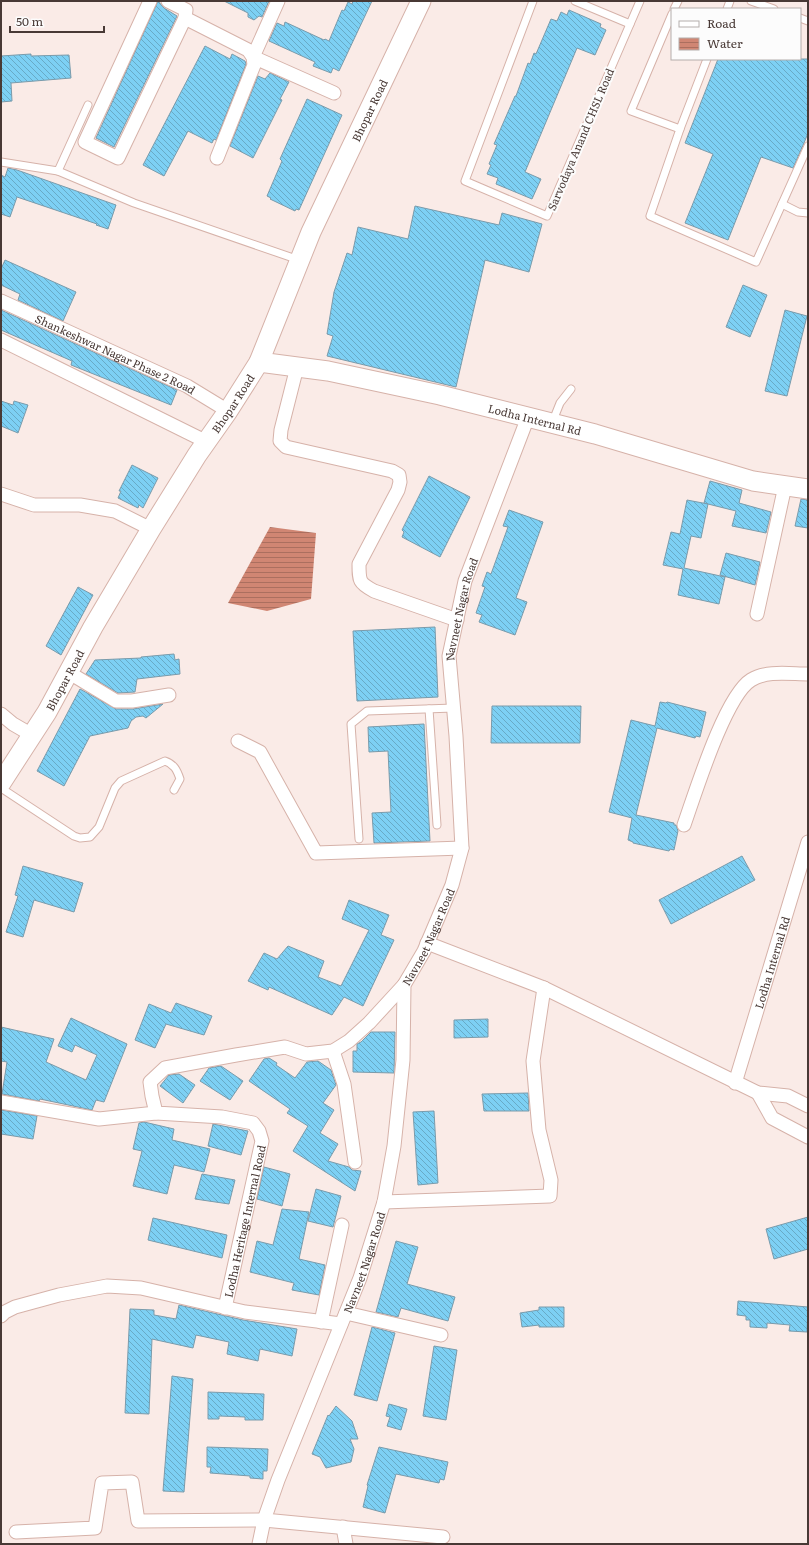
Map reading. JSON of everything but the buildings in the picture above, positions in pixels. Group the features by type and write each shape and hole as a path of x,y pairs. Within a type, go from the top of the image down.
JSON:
{"street":[{"path":"150,1 85,142 118,158 185,18 186,10 168,1"},
{"path":"253,57 278,1"},
{"name":"Bhopar Road","path":"1,783 47,712 68,672 196,455 207,442 228,411 259,362 311,232 421,1"},
{"path":"185,18 248,50 253,57 254,65 217,158"},
{"path":"253,57 334,93"},
{"name":"Shankeshwar Nagar Phase 2 Road","path":"1,301 187,386 228,411"},
{"path":"1,340 207,442"},
{"name":"Lodha Internal Rd","path":"259,362 328,371 440,395 595,434 753,481 808,489"},
{"path":"297,367 281,430 280,441 286,447 392,471 399,475 400,482 398,490 359,564 359,578 364,586 374,591 457,620"},
{"name":"Navneet Nagar Road","path":"259,1544 264,1520 278,1480 360,1278 384,1202 394,1146 403,1060 404,985 427,943 452,885 462,848 454,708 449,656 465,581 528,417"},
{"path":"757,614 785,486"},
{"path":"1,494 34,505 80,505 115,511 151,529"},
{"path":"68,672 116,701 132,701 169,695"},
{"path":"684,825 720,728 736,696 751,680 769,674 808,674"},
{"path":"1,714 13,724 32,735"},
{"path":"238,740 260,752 316,853 462,848"},
{"name":"Lodha Internal Rd","path":"735,1083 808,842"},
{"path":"427,943 544,988 758,1093 788,1096 808,1106"},
{"path":"156,1113 150,1082 165,1068 285,1047 306,1054 333,1051 349,1041 369,1023 404,985"},
{"path":"384,1202 550,1196 551,1180 539,1130 533,1061 544,988"},
{"path":"333,1051 344,1084 355,1162"},
{"path":"758,1093 772,1118 808,1137"},
{"name":"Lodha Heritage Internal Road","path":"1,1102 99,1119 156,1113 222,1117 253,1122 260,1131 262,1141 225,1308"},
{"path":"321,1322 342,1225"},
{"name":"Lodha Heritage Internal Road","path":"1,1316 5,1312 15,1307 59,1295 107,1286 141,1288 245,1312 321,1322 343,1318 441,1335"},
{"path":"16,1532 95,1528 102,1483 132,1482 138,1521 264,1520 443,1537"},
{"path":"343,1527 346,1544"}],"lane":[{"name":"Sarvodaya Anand CHSL Road","path":"533,1 465,181 547,216 640,1"},
{"path":"575,1 630,24"},
{"path":"751,1 771,8"},
{"path":"671,16 631,111 680,129"},
{"path":"707,60 680,129 650,216 756,262 808,146"},
{"path":"58,171 88,105"},
{"path":"1,162 58,171 134,203 299,260"},
{"path":"782,204 798,212 808,213"},
{"path":"552,423 560,403 571,389"},
{"path":"359,839 351,724 368,711 454,708"},
{"path":"429,709 437,825"},
{"path":"1,788 74,836 80,838 90,837 99,827 115,788 121,781 166,761 171,763 176,769 180,779 174,790"}],"water":[{"path":"270,527 316,533 311,599 267,611 228,603"}]}
